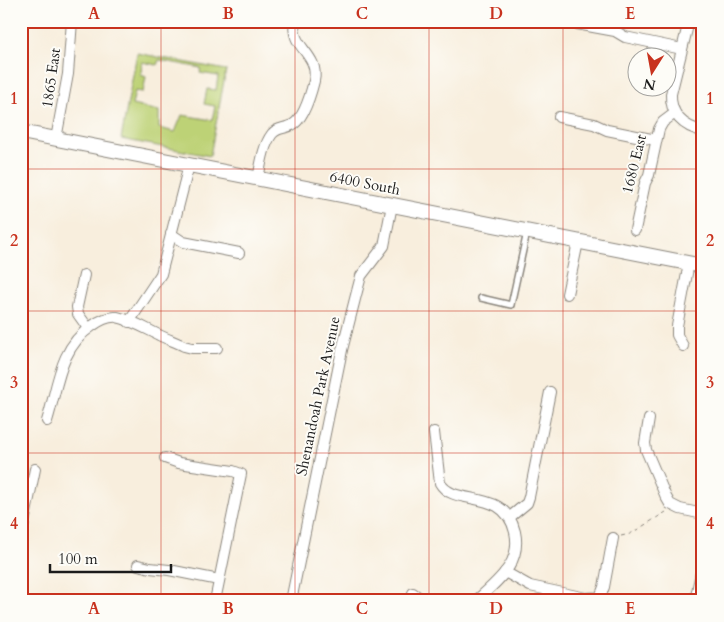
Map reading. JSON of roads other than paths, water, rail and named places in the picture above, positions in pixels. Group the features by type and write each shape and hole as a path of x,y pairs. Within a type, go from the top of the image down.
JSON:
{"street":[{"name":"1865 East","path":"56,139 68,74 72,21"},
{"path":"258,179 262,158 271,136 278,130 292,125 300,118 314,80 314,66 310,56 294,36 294,21"},
{"path":"689,21 671,94 672,104 675,113 686,125 703,131"},
{"path":"577,24 616,31 625,37 682,49"},
{"name":"1680 East","path":"635,230 645,183 649,175 661,125 675,113"},
{"path":"558,117 656,140"},
{"name":"6400 South","path":"21,132 696,265"},
{"path":"129,322 161,274 189,165"},
{"name":"Shenandoah Park Avenue","path":"291,601 342,350 355,299 361,276 384,246 392,205"},
{"path":"171,234 183,242 239,253"},
{"path":"567,294 578,242"},
{"path":"683,346 677,336 676,326 696,265"},
{"path":"84,275 77,307 78,314 88,328"},
{"path":"46,421 61,365 68,350 95,323 111,317 129,322 184,346 217,348"},
{"path":"510,517 527,503 550,392"},
{"path":"649,419 645,443 646,450 666,498 675,507 703,514"},
{"path":"434,432 440,483 443,489 455,494 482,499 503,510 510,517 516,538 512,564 476,601"},
{"path":"165,458 179,463 233,471 241,474 215,601"},
{"path":"21,537 35,470"},
{"path":"506,572 522,583 543,590 600,597 604,588 613,538"},
{"path":"695,601 703,563"},
{"path":"138,565 219,580"},
{"path":"413,593 424,601"}],"lane":[{"path":"481,298 511,305 527,232"}]}
